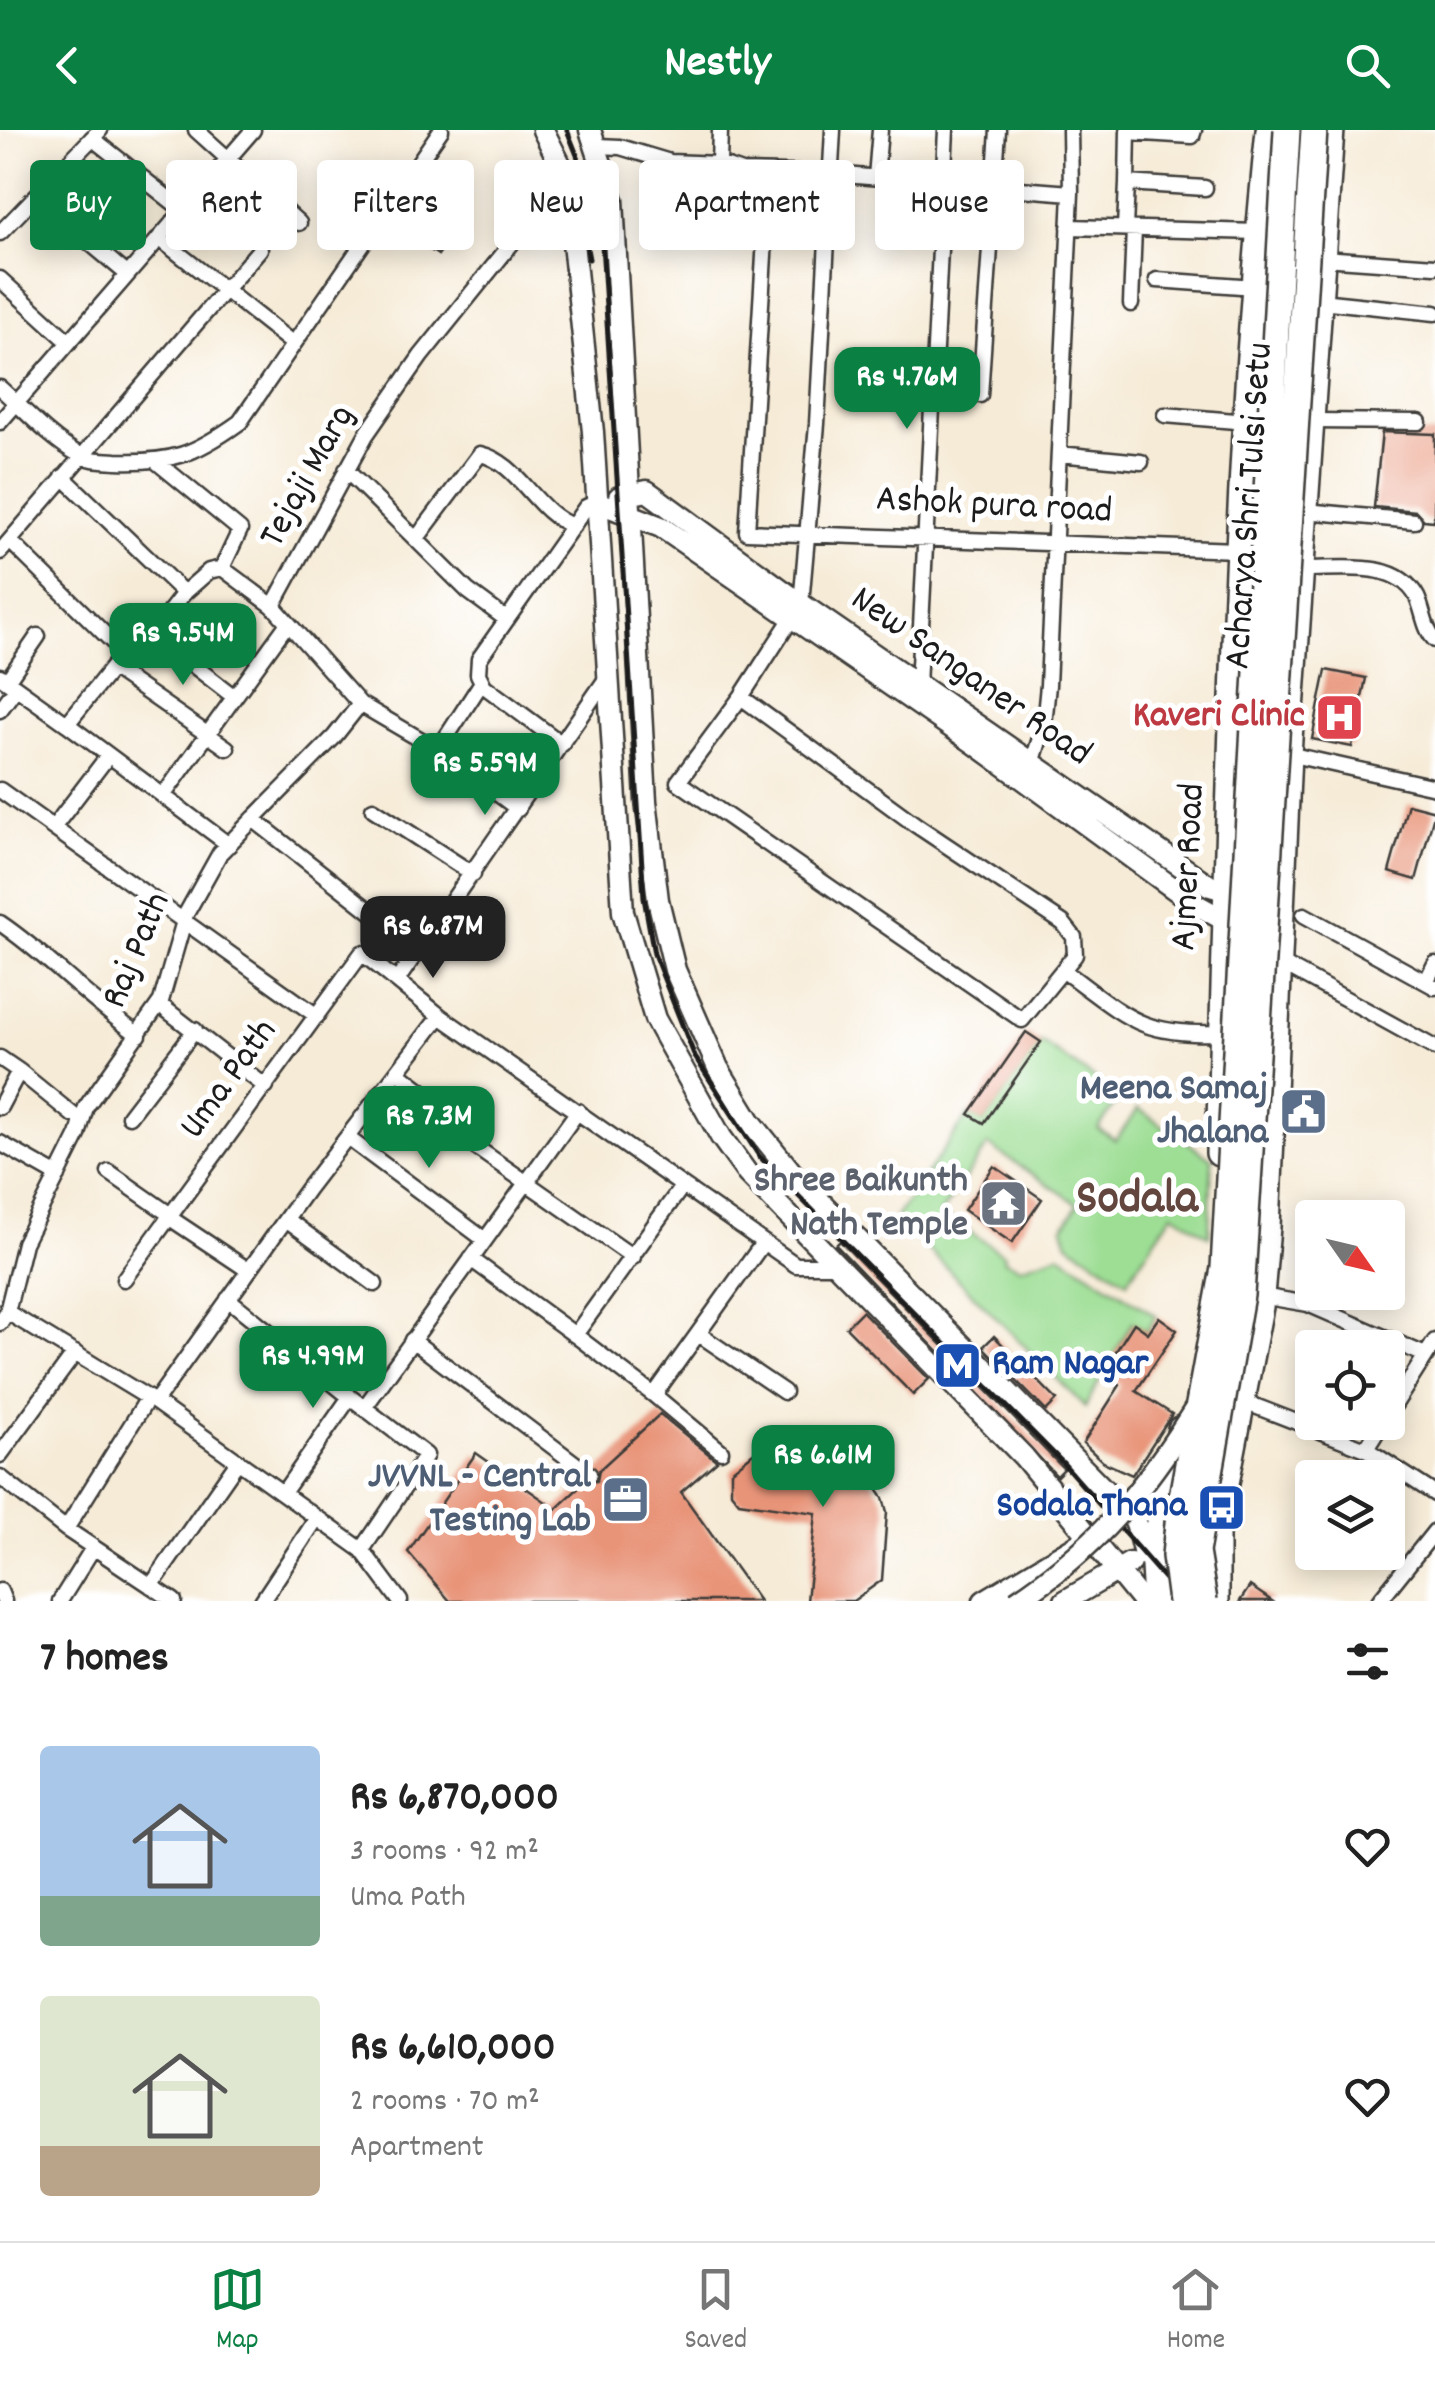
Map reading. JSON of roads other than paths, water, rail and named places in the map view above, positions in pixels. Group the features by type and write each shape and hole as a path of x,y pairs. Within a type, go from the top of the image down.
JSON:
{"highway":[{"name":"Ajmer Road","path":"1156,1601 1148,1520 1210,1299 1236,680 1237,550 1270,130"},
{"name":"Acharya Shri Tulsi Setu","path":"1181,1601 1175,1556 1196,1409 1224,1268 1286,130"},
{"name":"Acharya Shri Tulsi Setu","path":"1204,1601 1196,1552 1241,1295 1314,130"},
{"path":"1216,1601 1216,1534 1261,1296 1288,754 1331,130"}],"main road":[{"path":"544,130 558,160"},
{"path":"594,138 613,200 632,505 635,632 658,900 675,970 718,1068 751,1122 792,1174 1148,1520"},
{"path":"573,250 597,502 623,912 654,1019 720,1136 747,1174 1024,1457 1120,1569 1142,1601"},
{"name":"New Sanganer Road","path":"597,502 632,505 661,528 918,686 1210,886 1280,901"},
{"name":"New Sanganer Road","path":"797,613 1224,924 1277,948"},
{"path":"1016,1601 1091,1546 1123,1512 1196,1409"},
{"path":"984,1601 1091,1537 1148,1520 1222,1508"},
{"path":"1064,1601 1149,1552 1216,1534"}],"street":[{"path":"196,130 299,223"},
{"path":"229,158 254,130"},
{"path":"0,388 82,456 157,462 209,444 240,422 441,130"},
{"path":"719,160 720,130"},
{"path":"832,160 833,130"},
{"path":"877,160 880,130"},
{"path":"944,160 946,130"},
{"path":"996,160 998,130"},
{"path":"1032,764 1046,705 1071,192 1070,130"},
{"path":"1132,304 1128,131 1192,136 1194,130"},
{"path":"71,160 96,134 166,195"},
{"path":"594,138 663,160"},
{"path":"1127,182 1205,188"},
{"path":"1024,188 1071,192"},
{"path":"0,234 30,202"},
{"path":"1069,227 1259,232"},
{"path":"0,422 166,230"},
{"path":"159,238 229,289 292,343"},
{"path":"98,250 126,274"},
{"path":"124,653 5,547 259,250"},
{"name":"Tejaji Marg","path":"506,250 421,356 346,470 298,568 273,606 360,704 438,750 518,808"},
{"name":"Ashok pura road","path":"764,250 747,532 1237,550"},
{"path":"741,697 916,824 1064,923 1074,937 1076,955 1022,1020 678,782 797,613 810,532 827,250"},
{"path":"918,686 940,250"},
{"path":"980,395 990,250"},
{"path":"1323,258 1435,266"},
{"path":"0,278 69,342"},
{"path":"1157,280 1255,287"},
{"path":"1320,301 1435,313"},
{"path":"1166,415 1246,422"},
{"path":"1313,421 1419,422"},
{"path":"416,538 480,454 508,468 541,508 573,526"},
{"path":"1059,454 1141,462"},
{"path":"157,462 240,530 222,568"},
{"path":"346,470 468,592 506,619"},
{"path":"63,478 184,593"},
{"path":"562,744 482,682 478,659 586,507 597,502"},
{"path":"1305,511 1414,521"},
{"path":"67,724 124,653 153,633 184,593 209,571 222,568 273,606"},
{"path":"1301,569 1382,570 1402,578 1414,592 1435,640"},
{"path":"163,796 288,623"},
{"path":"0,710 8,682 38,636"},
{"path":"180,655 232,696"},
{"path":"112,668 228,748"},
{"path":"606,679 398,979 440,1016 763,1243 800,1267 836,1264"},
{"path":"8,682 228,844"},
{"path":"438,750 482,682"},
{"name":"Raj Path","path":"4,1317 24,1243 58,1176 86,1107 158,1004 184,920 228,844 334,737 360,704"},
{"path":"1288,754 1435,787"},
{"path":"53,828 108,756"},
{"path":"0,790 317,1016"},
{"path":"373,809 473,874"},
{"path":"252,819 379,918"},
{"path":"1304,915 1431,985 1435,964"},
{"path":"0,923 29,942 99,1007 139,1034"},
{"path":"1277,948 1435,1048"},
{"name":"Uma Path","path":"124,1279 362,953 398,979"},
{"path":"1064,971 1148,1028 1174,1035 1222,1034"},
{"path":"158,1004 266,1086"},
{"path":"66,1529 152,1400 440,1016"},
{"path":"130,1116 195,1030"},
{"path":"0,1058 73,1114"},
{"path":"0,1107 20,1071"},
{"path":"399,1073 474,1130 471,1144 633,1257"},
{"path":"364,1408 578,1111"},
{"path":"348,1138 485,1240"},
{"path":"0,1144 58,1176"},
{"path":"109,1172 248,1270"},
{"path":"575,1336 681,1188"},
{"path":"286,1218 375,1284"},
{"path":"654,1395 763,1243"},
{"path":"471,1259 654,1395 721,1451"},
{"path":"1261,1296 1308,1304 1425,1355"},
{"path":"228,1299 426,1455 362,1550"},
{"path":"4,1317 152,1400 318,1518 362,1550 400,1601"},
{"path":"700,1335 784,1392"},
{"path":"412,1340 589,1474"},
{"path":"1405,1387 1435,1341"},
{"path":"0,1455 74,1353"},
{"path":"282,1493 350,1397"},
{"path":"1242,1402 1366,1449 1435,1494"},
{"path":"1366,1449 1372,1440"},
{"path":"151,1586 238,1461"},
{"path":"0,1477 66,1529 174,1601"},
{"path":"262,1601 318,1518"},
{"path":"1379,1601 1435,1531"},
{"path":"60,1601 94,1548"},
{"path":"0,1590 4,1601"}],"railway":[{"path":"567,130 600,213 644,898 654,954 695,1057 759,1156 1063,1463 1184,1601"},
{"path":"587,250 589,259"}],"place":[{"name":"Kaveri Clinic","path":"1340,717"},
{"name":"Meena Samaj Jhalana","path":"1303,1112"},
{"name":"Shree Baikunth Nath Temple","path":"1003,1204"},
{"name":"Ram Nagar","path":"957,1365"},
{"name":"JVVNL - Central Testing Lab","path":"626,1500"},
{"name":"Sodala Thana","path":"1222,1507"}],"district":[{"name":"Sodala","path":"1137,1201"}]}
